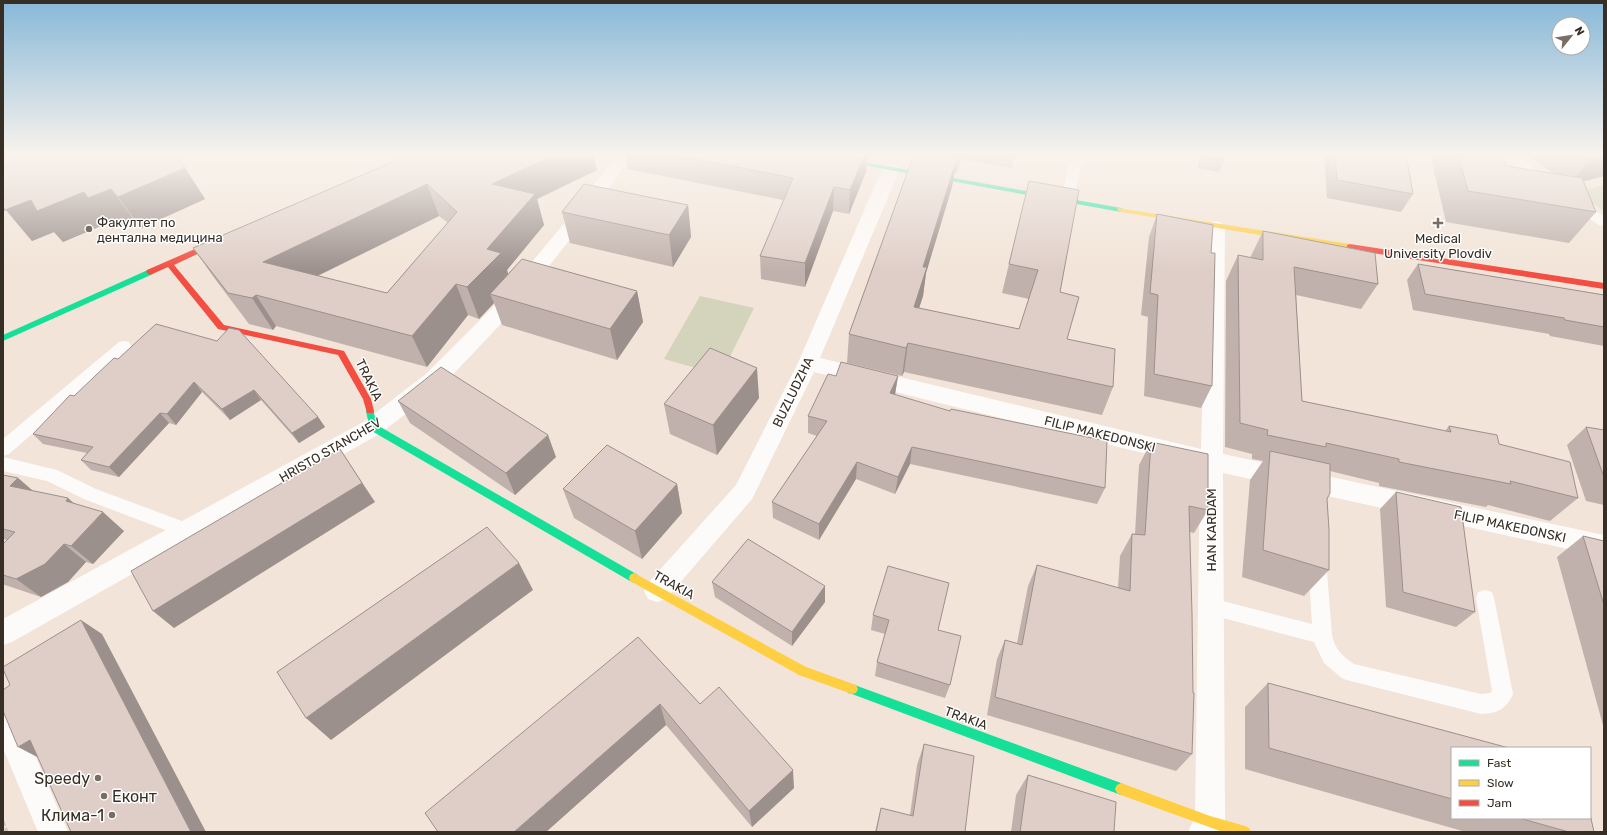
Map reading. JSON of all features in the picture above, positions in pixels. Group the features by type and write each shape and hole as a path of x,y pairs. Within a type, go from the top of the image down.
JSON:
{"street":[{"name":"HRISTO STANCHEV","path":"3,633 373,427 434,378 508,304 596,193"},
{"name":"BUZLUDZHA","path":"657,591 744,492 808,363 882,193"},
{"path":"1026,193 1216,226 1604,286"},
{"name":"HAN KARDAM","path":"1207,827 1216,226"},
{"path":"3,338 232,236"},
{"name":"TRAKIA","path":"169,264 220,327 341,353 367,399 373,427 657,591 803,671 1207,827 1245,832"},
{"name":"FILIP MAKEDONSKI","path":"808,363 1212,461 1604,546"},
{"path":"3,714 53,832"}],"lane":[{"path":"1067,200 1069,193"},
{"path":"1561,193 1604,222"},
{"path":"3,449 124,346"},
{"path":"3,464 51,476 90,494 188,531"},
{"path":"1316,542 1322,635 1326,651 1336,664 1350,672 1481,704 1495,703 1503,694 1485,598"},
{"path":"1211,607 1322,635"}],"path":[{"path":"3,821 7,832"}],"green space":[{"path":"1577,193 1604,193 1604,211"},
{"path":"700,296 754,308 721,375 664,359"}],"building":[{"path":"3,193 82,193 37,211 31,200 5,210 3,207"},
{"path":"85,193 101,193 88,198"},
{"path":"114,193 127,193 118,197"},
{"path":"321,193 408,193 263,262 387,293 457,212 437,193 535,194 487,249 501,253 467,287 456,284 412,336 256,295 252,298 228,293 193,248"},
{"path":"577,193 628,193 688,205 669,235 562,212"},
{"path":"787,193 832,193 805,263 760,256"},
{"path":"900,193 946,193 923,267 927,267 914,307 1019,329 1038,270 1009,264 1026,193 1078,193 1060,292 1079,297 1067,339 1115,349 1113,387 908,343 906,348 849,334"},
{"path":"1480,193 1588,193 1596,212"},
{"path":"1157,214 1213,225 1211,253 1215,253 1212,386 1154,374 1158,295 1150,293"},
{"path":"1263,231 1375,253 1378,284 1294,267 1302,401 1451,432 1449,426 1497,435 1499,444 1570,462 1578,498 1510,481 1511,484 1399,462 1399,459 1326,443 1326,447 1267,435 1268,430 1240,423 1238,255 1263,260"},
{"path":"522,259 637,291 610,329 490,294"},
{"path":"1418,264 1604,295 1604,327 1565,320 1564,318 1425,294"},
{"path":"156,324 217,341 229,328 239,330 318,417 292,433 254,390 222,409 194,382 167,414 160,413 109,467 81,460 93,447 33,434 70,395 74,396 114,358 118,359"},
{"path":"710,348 757,368 713,425 664,404"},
{"path":"841,362 898,376 890,393 950,411 951,409 1107,441 1105,488 912,447 898,477 857,462 819,524 772,502 827,421 808,416 828,374 836,376"},
{"path":"441,367 548,435 506,473 398,401"},
{"path":"1586,427 1604,430 1604,477"},
{"path":"1151,442 1208,454 1208,510 1189,506 1194,693 1192,754 995,697 1005,640 1022,645 1037,565 1130,591 1132,534 1145,535"},
{"path":"607,445 677,484 635,531 563,489"},
{"path":"340,449 362,483 153,611 131,571"},
{"path":"1270,451 1330,464 1330,493 1327,499 1329,570 1263,550"},
{"path":"3,475 18,478 10,486 68,498 66,501 103,512 71,546 64,544 45,564 16,579 3,575 3,544 15,532 3,529"},
{"path":"1396,492 1461,507 1475,612 1403,592"},
{"path":"487,527 519,563 306,718 277,672"},
{"path":"1583,536 1604,541 1604,605"},
{"path":"748,539 825,586 792,632 712,582"},
{"path":"888,566 949,583 938,630 961,636 950,685 877,662 889,620 873,615"},
{"path":"81,620 191,832 71,832 30,740 18,747 3,711 3,690 10,685 3,667"},
{"path":"638,637 700,704 719,687 793,770 749,811 660,704 514,832 438,832 425,813"},
{"path":"1268,683 1505,747 1451,747 1451,799 1269,748"},
{"path":"924,744 974,756 965,832 876,832 881,808 913,816"},
{"path":"1028,775 1116,802 1114,832 1020,832"},
{"path":"1591,818 1594,832 1569,832 1523,819"}],"traffic: fast":[{"path":"1025,193 1121,210"},
{"path":"3,338 150,272"},
{"path":"370,411 373,427 634,578"},
{"path":"852,689 1121,789"}],"traffic: slow":[{"path":"1121,210 1350,247"},
{"path":"634,578 803,671 852,689"},
{"path":"1121,789 1210,822 1245,832"}],"traffic: jam":[{"path":"150,272 223,240"},
{"path":"1350,247 1604,286"},
{"path":"169,264 221,327 341,353 367,399 370,411"}],"place":[{"name":"Medical University Plovdiv","path":"1438,223"},
{"name":"Факултет по дентална медицина","path":"89,229"},
{"name":"Speedy","path":"98,778"},
{"name":"Еконт","path":"104,796"},
{"name":"Клима-1","path":"112,815"}]}
